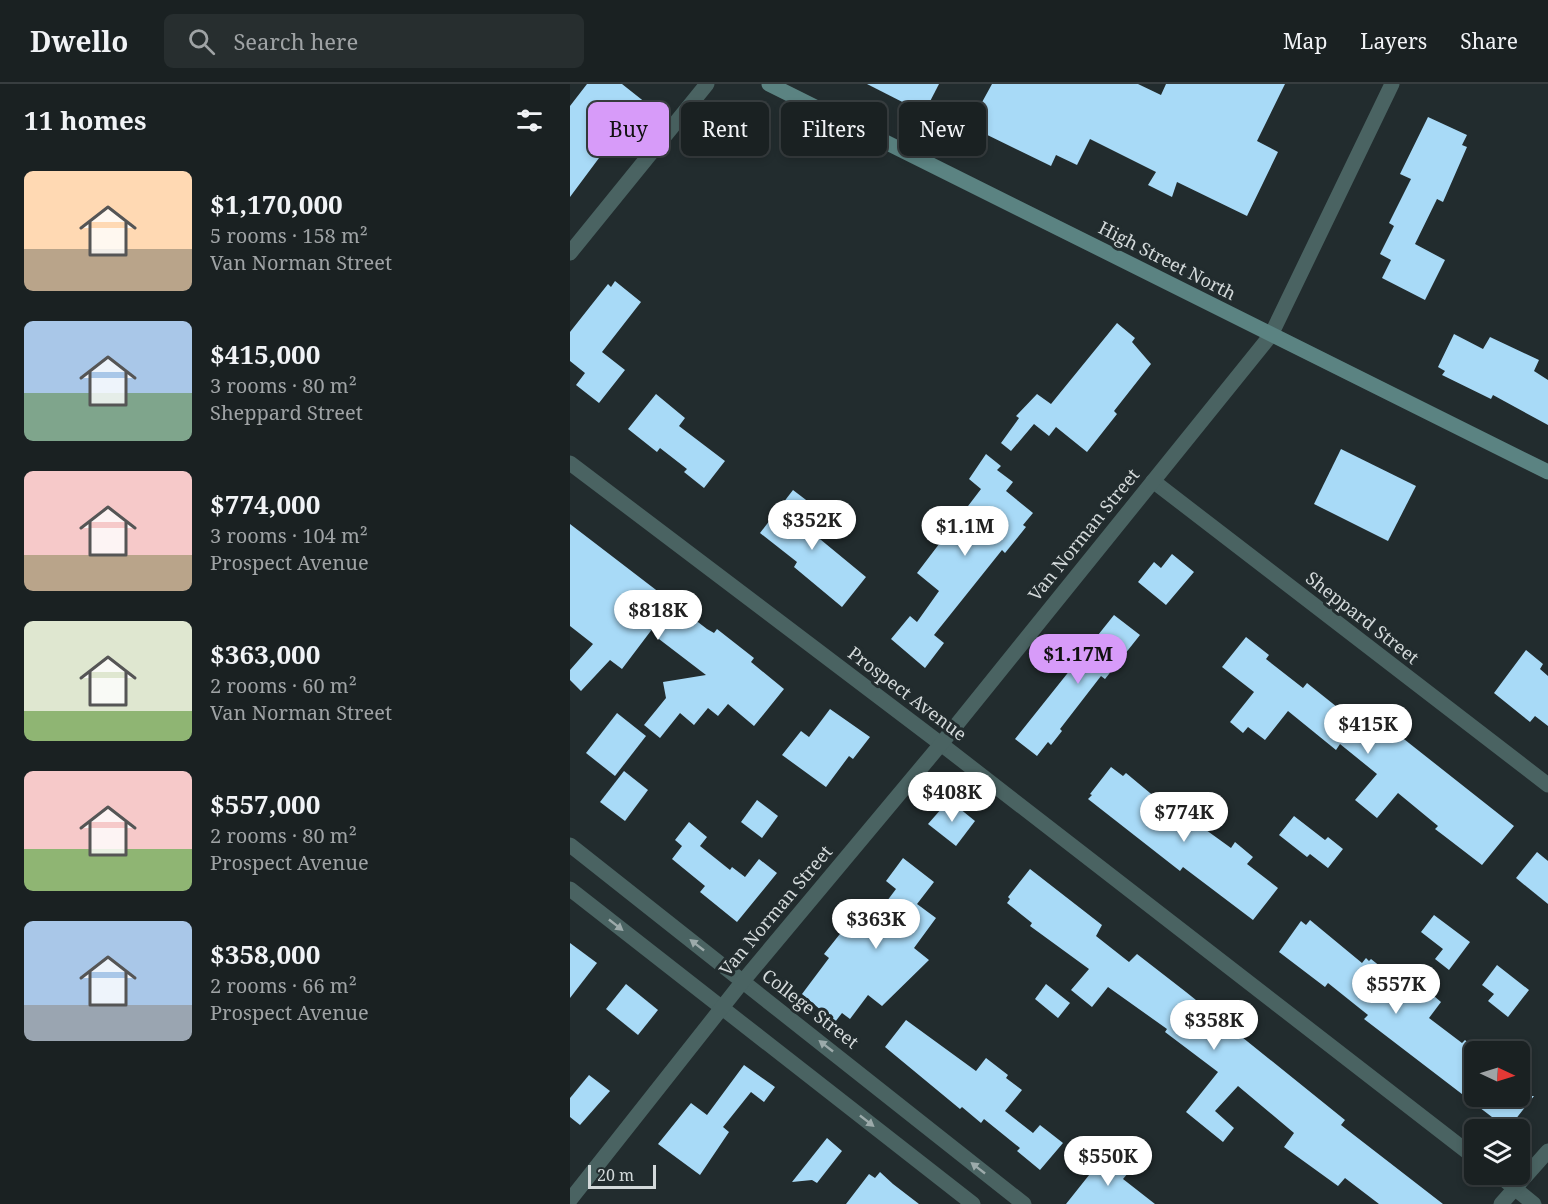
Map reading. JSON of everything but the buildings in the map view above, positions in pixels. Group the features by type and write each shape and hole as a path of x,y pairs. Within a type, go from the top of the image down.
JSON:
{"main road":[{"name":"High Street North","path":"769,84 1548,472"}],"street":[{"path":"570,253 707,84"},
{"name":"Van Norman Street","path":"570,1200 743,981 941,744 1271,335 1392,84"},
{"name":"Prospect Avenue","path":"570,463 941,744 1464,1149"},
{"name":"Sheppard Street","path":"1153,481 1548,785"},
{"name":"College Street","path":"570,845 1024,1204"},
{"path":"570,889 973,1204"},
{"path":"1501,1204 1548,1151"},
{"path":"1511,1185 1534,1204"}]}
